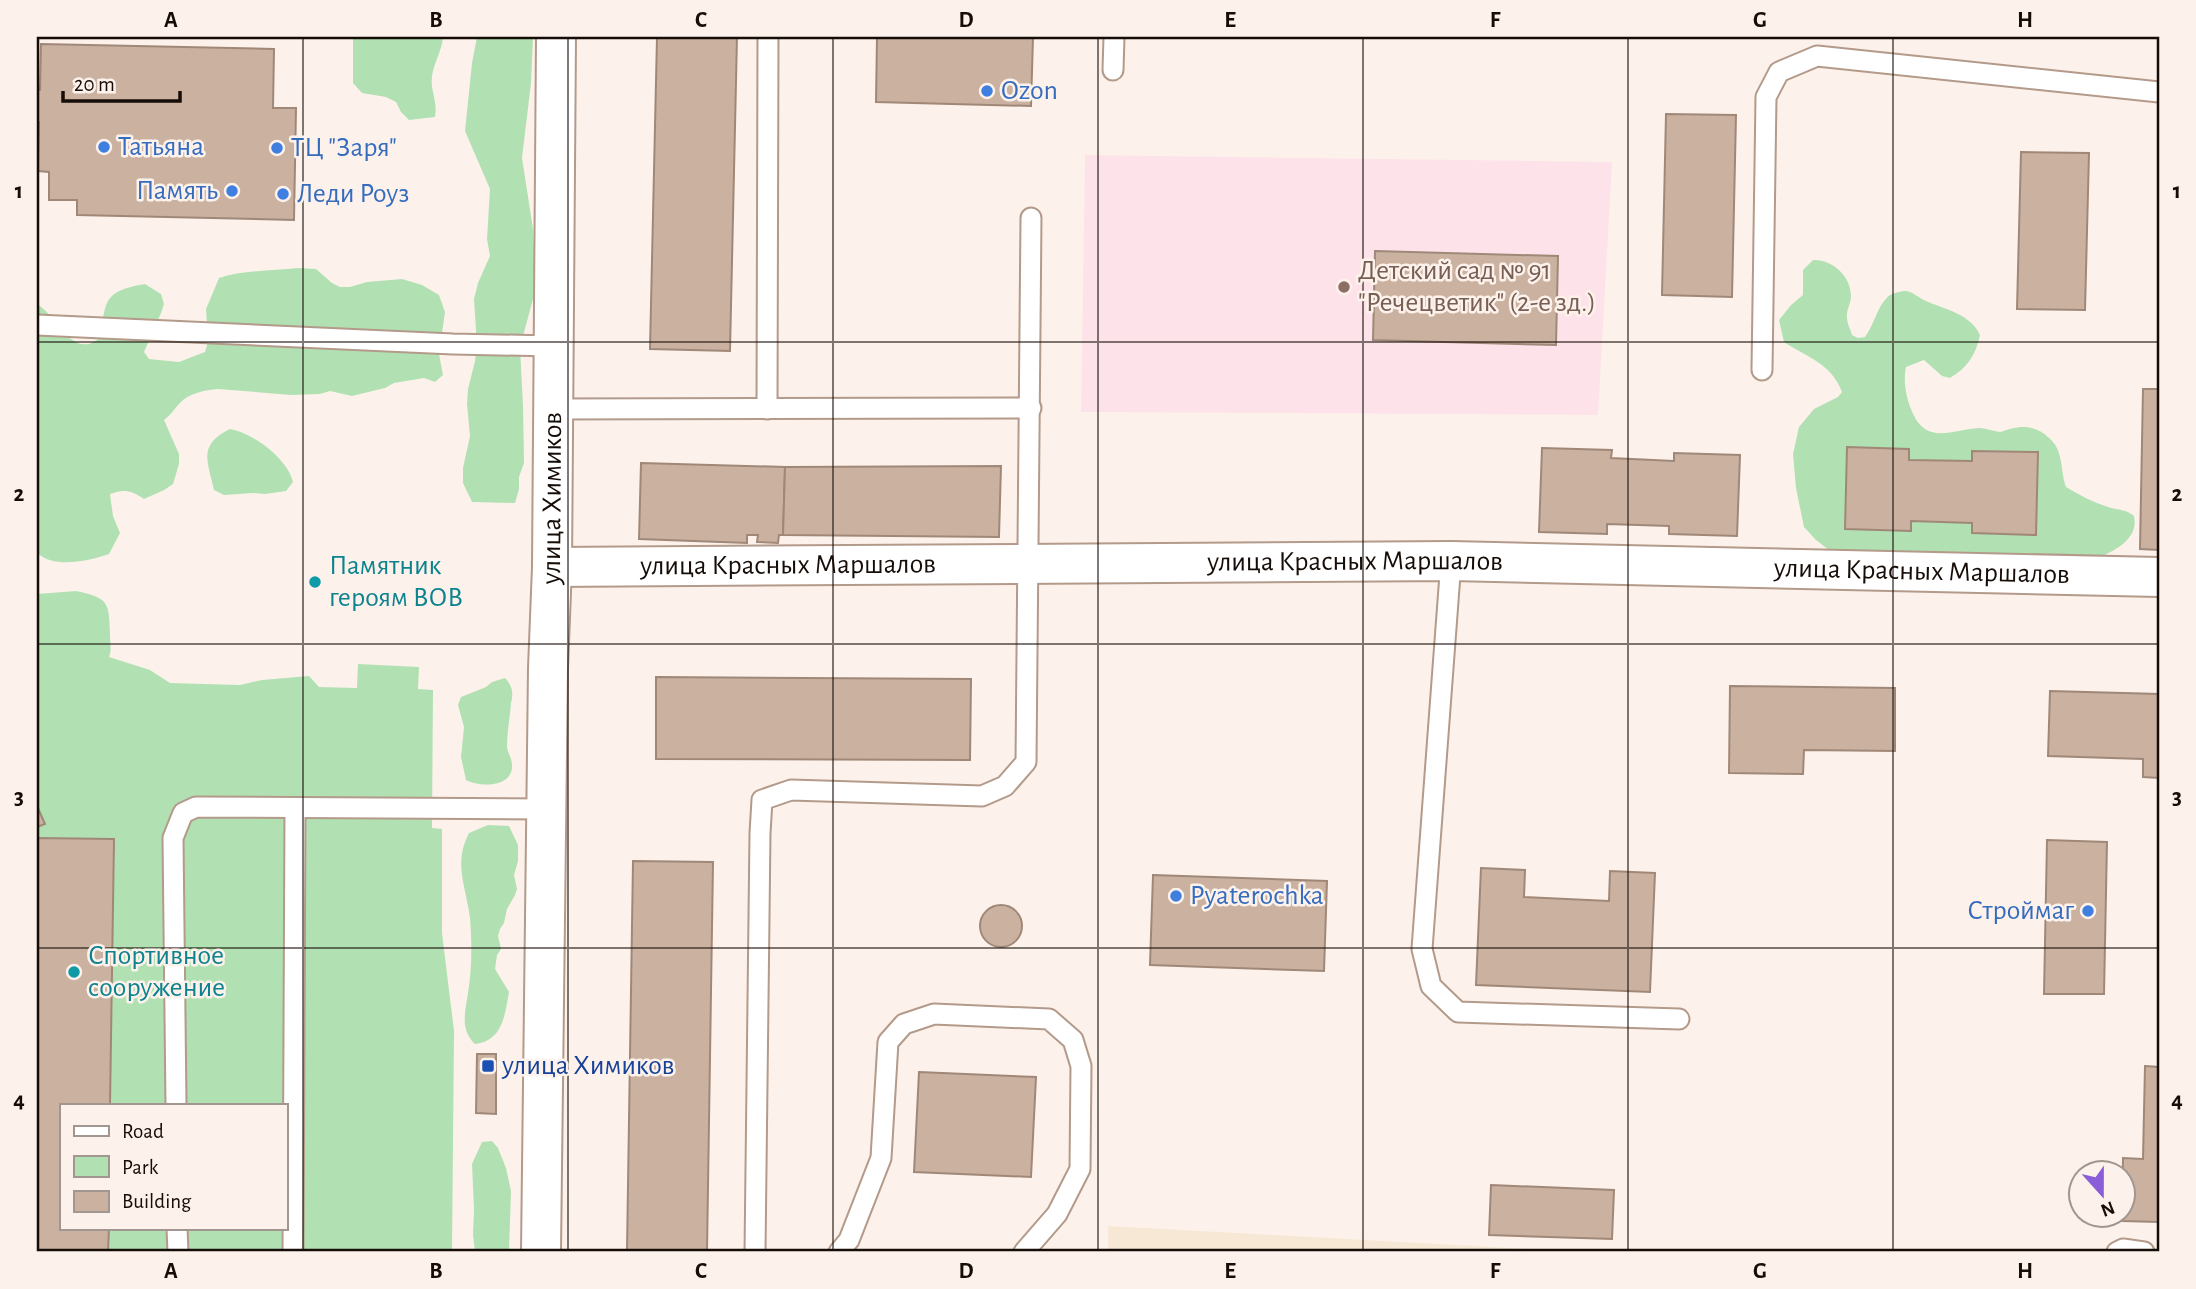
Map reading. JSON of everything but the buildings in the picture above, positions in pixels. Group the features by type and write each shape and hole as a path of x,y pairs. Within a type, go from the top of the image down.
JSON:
{"street":[{"name":"улица Химиков","path":"541,1252 546,809 552,567 556,37"},
{"name":"улица Красных Маршалов","path":"552,567 1451,561 2159,577"}],"lane":[{"path":"767,409 768,37"},
{"path":"1113,70 1114,37"},
{"path":"1762,370 1766,97 1779,72 1817,56 2159,92"},
{"path":"755,1252 762,800 791,790 982,796 1005,786 1026,762 1031,218"},
{"path":"37,325 552,346"},
{"path":"552,409 1031,408"},
{"path":"1451,561 1422,949 1431,986 1458,1012 1679,1018"},
{"path":"176,1104 173,838 183,813 196,807 546,809"},
{"path":"293,1252 295,808"},
{"path":"839,1252 849,1240 881,1158 888,1042 904,1024 934,1014 1049,1019 1073,1040 1081,1066 1080,1169 1057,1214 1024,1252"},
{"path":"177,1230 178,1252"},
{"path":"2118,1252 2123,1249 2144,1252"}],"shaded area":[{"name":"Детский сад № 91 \"Речецветик\" (2-е зд.)","path":"1085,155 1612,162 1598,415 1081,412"},
{"path":"1108,1226 1586,1252 1108,1252"}],"green space":[{"path":"353,37 443,37 432,76 435,117 409,120 396,102 386,97 362,93 353,83"},
{"path":"477,37 533,37 531,83 522,158 533,229 536,288 520,347 524,463 515,503 472,502 463,483 463,468 470,436 468,389 477,346 474,299 490,256 487,239 490,189 465,131"},
{"path":"1813,260 1827,262 1839,270 1848,282 1851,296 1847,320 1852,335 1858,338 1865,337 1886,299 1902,291 1956,313 1970,322 1980,335 1970,360 1956,374 1950,378 1942,376 1924,360 1906,367 1906,394 1917,421 1923,428 1939,433 1979,428 2000,432 2021,427 2040,431 2057,448 2066,487 2097,503 2134,516 2135,524 2129,538 2118,548 2097,558 1834,554 1816,540 1804,527 1793,454 1799,427 1814,409 1838,397 1842,392 1832,374 1784,342 1779,320 1803,295 1803,270"},
{"path":"316,269 340,287 402,279 422,285 439,295 445,312 439,354 443,375 435,382 424,378 394,383 385,388 352,396 330,391 291,395 218,389 193,394 164,420 179,454 173,484 144,499 127,491 110,494 113,516 120,533 109,554 82,561 62,562 44,558 37,553 37,304 74,341 91,343 101,337 106,305 110,299 122,290 145,284 161,294 164,304 144,352 149,359 179,362 205,352 208,342 206,309 219,278 248,272"},
{"path":"230,429 259,441 277,456 290,473 293,482 286,491 224,495 214,490 207,455 213,441"},
{"path":"76,591 101,599 108,608 109,615 109,657 150,670 170,683 240,685 262,680 309,676 319,687 357,688 358,664 419,667 418,689 433,690 432,828 442,829 442,933 454,1031 452,1252 37,1252 37,594"},
{"path":"505,678 512,693 507,741 512,765 510,775 500,782 486,785 466,780 461,757 464,727 458,705 461,697"},
{"path":"488,825 509,826 518,845 518,861 514,875 517,889 498,936 501,949 497,955 495,969 509,992 504,1017 492,1038 475,1044 465,1027 471,937 461,865 464,844 469,833"},
{"path":"492,1141 498,1148 506,1168 511,1191 509,1252 475,1252 472,1164 482,1142"}],"place":[{"name":"Ozon","path":"987,91"},
{"name":"Татьяна","path":"104,147"},
{"name":"ТЦ \"Заря\"","path":"277,148"},
{"name":"Память","path":"232,191"},
{"name":"Леди Роуз","path":"283,194"},
{"name":"Детский сад № 91 \"Речецветик\" (2-е зд.)","path":"1344,287"},
{"name":"Памятник героям ВОВ","path":"315,582"},
{"name":"Pyaterochka","path":"1176,896"},
{"name":"Строймаг","path":"2088,911"},
{"name":"Спортивное сооружение","path":"74,972"},
{"name":"улица Химиков","path":"488,1066"}]}
